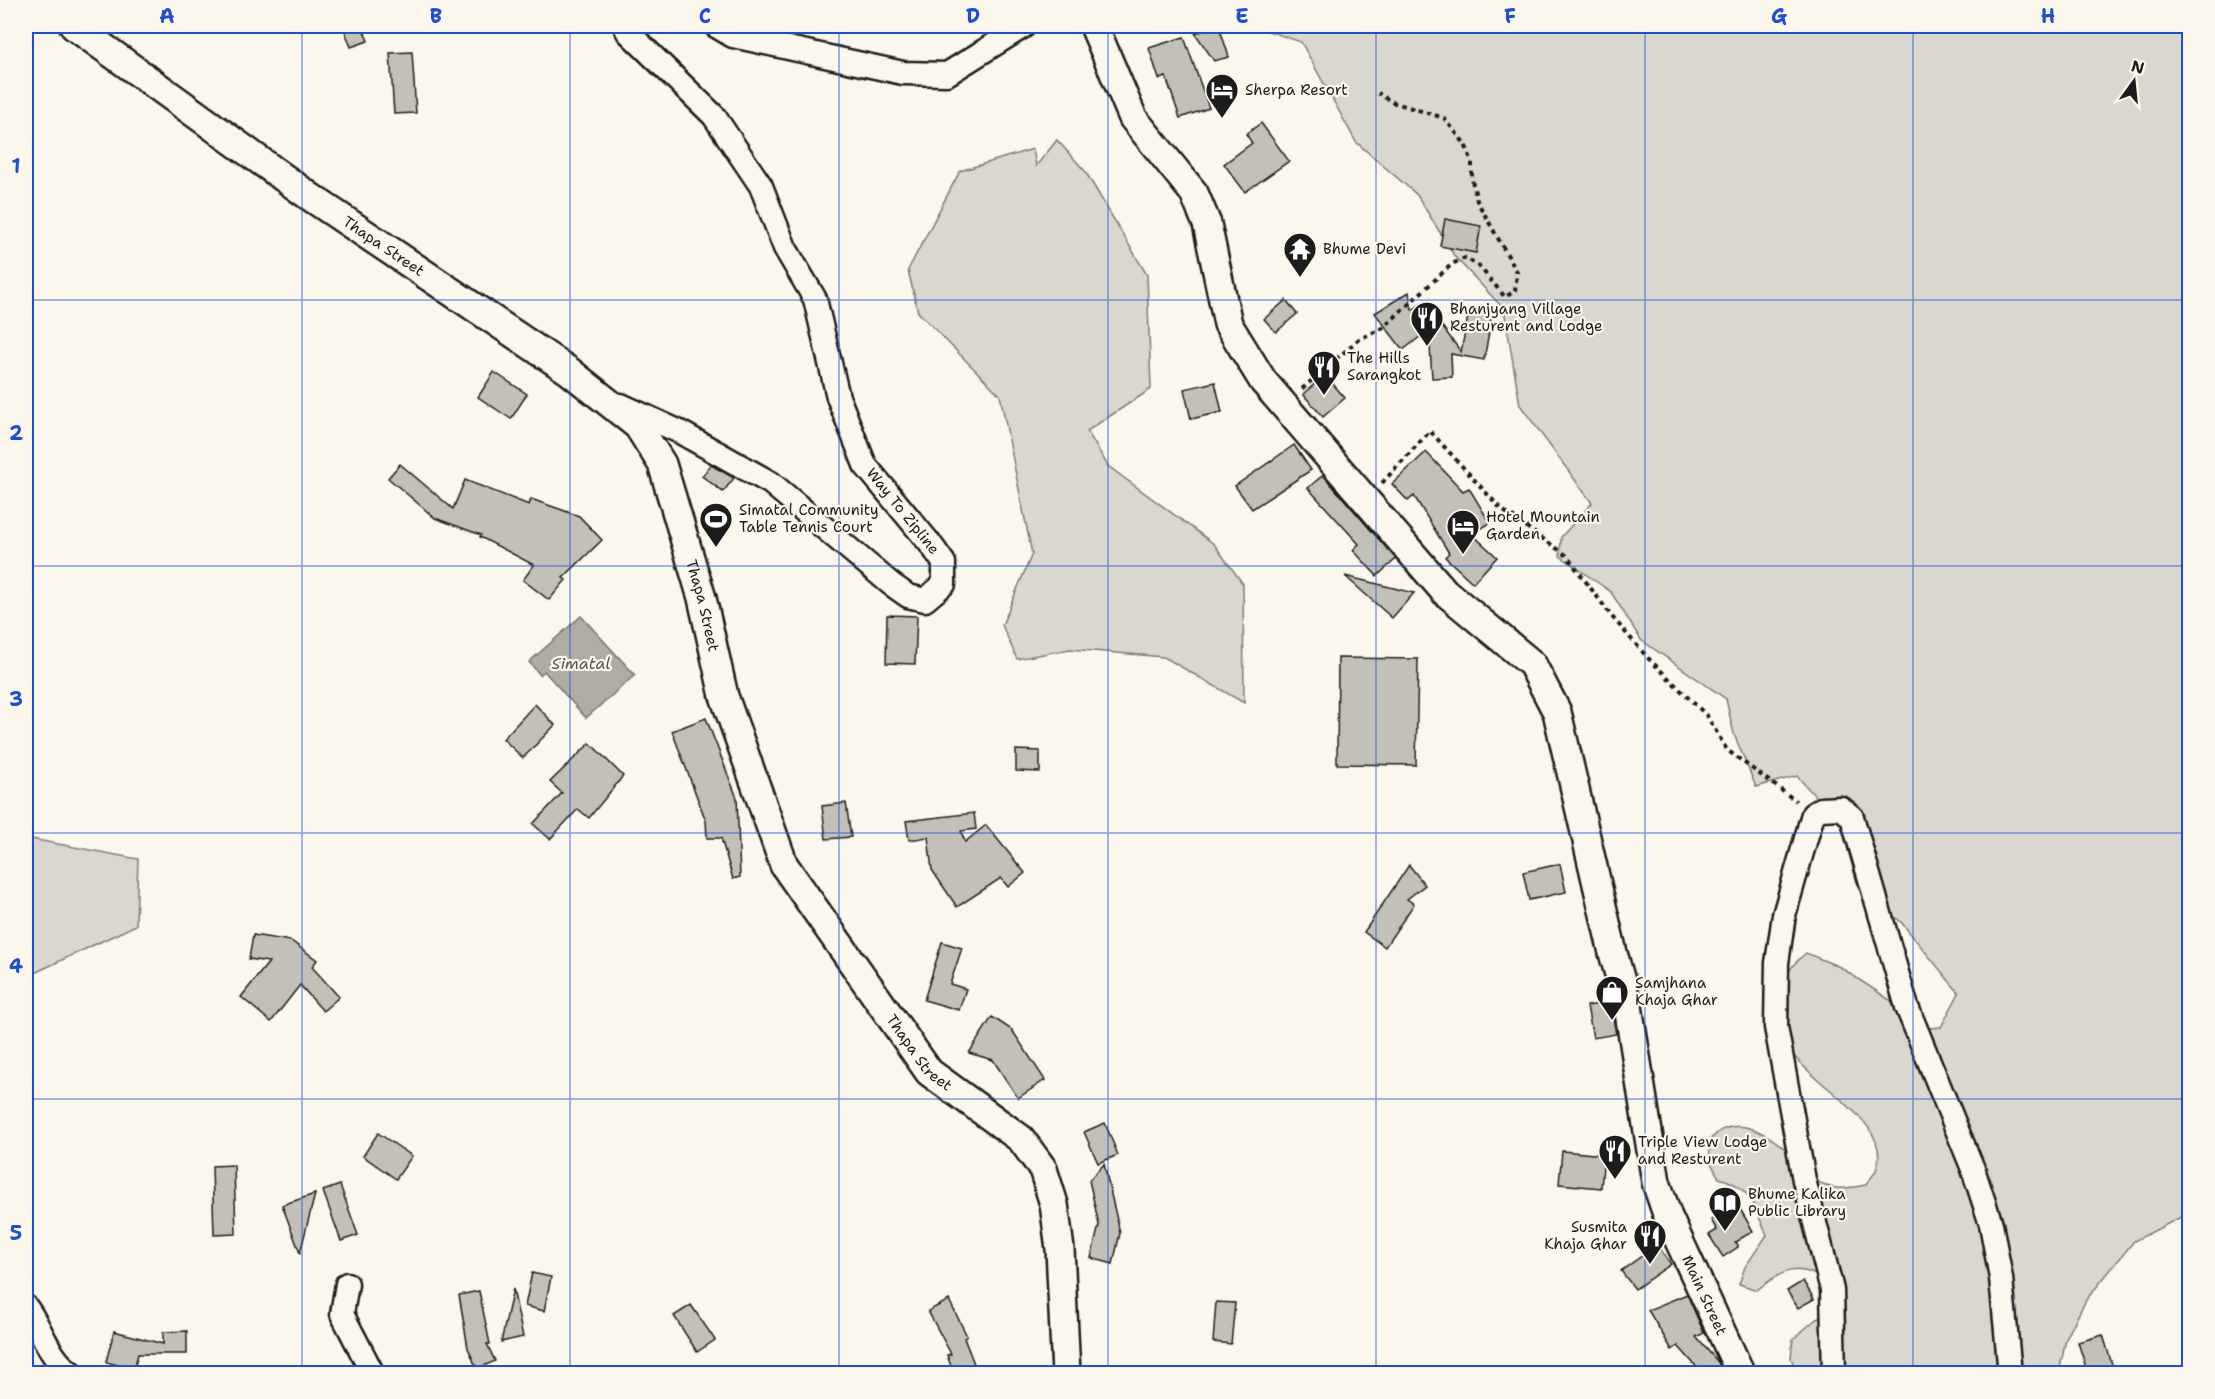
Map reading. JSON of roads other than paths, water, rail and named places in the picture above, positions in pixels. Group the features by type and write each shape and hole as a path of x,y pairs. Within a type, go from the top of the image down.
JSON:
{"street":[{"name":"Thapa Street","path":"74,26 309,196 569,371 638,426 662,464 702,598 724,696 784,865 929,1072 1022,1139 1043,1169 1054,1204 1060,1249 1066,1374"},
{"name":"Way To Zipline","path":"601,396 680,432 771,483 856,556 908,596 925,600 944,584 944,563 865,465 838,397 815,299 785,248 761,186 714,116 628,32 625,26"},
{"path":"716,26 733,36 869,66 903,73 936,74 947,74 1024,26"},
{"name":"Main Street","path":"1094,26 1133,118 1194,193 1207,224 1228,324 1263,381 1445,592 1532,664 1557,712 1613,952 1628,1006 1656,1182 1668,1217 1742,1374"},
{"path":"1834,1374 1832,1290 1804,1180 1776,1028 1777,963 1784,915 1813,814 1821,809 1841,808 1852,817 1907,1007 1973,1169 1991,1224 2001,1278 2010,1374"},
{"path":"347,1284 342,1314 373,1374"},
{"path":"26,1307 51,1353 74,1374"}],"water":[{"name":"Simatal","path":"581,616 635,675 586,718 544,671 540,675 529,662"}],"place":[{"name":"Sherpa Resort","path":"1222,119"},
{"name":"Bhume Devi","path":"1300,278"},
{"name":"Bhanjyang Village Resturent and Lodge","path":"1427,347"},
{"name":"The Hills Sarangkot","path":"1324,396"},
{"name":"Simatal Community Table Tennis Court","path":"716,548"},
{"name":"Hotel Mountain Garden","path":"1463,555"},
{"name":"Samjhana Khaja Ghar","path":"1612,1021"},
{"name":"Triple View Lodge and Resturent","path":"1615,1180"},
{"name":"Bhume Kalika Public Library","path":"1725,1232"},
{"name":"Susmita Khaja Ghar","path":"1650,1265"}]}
